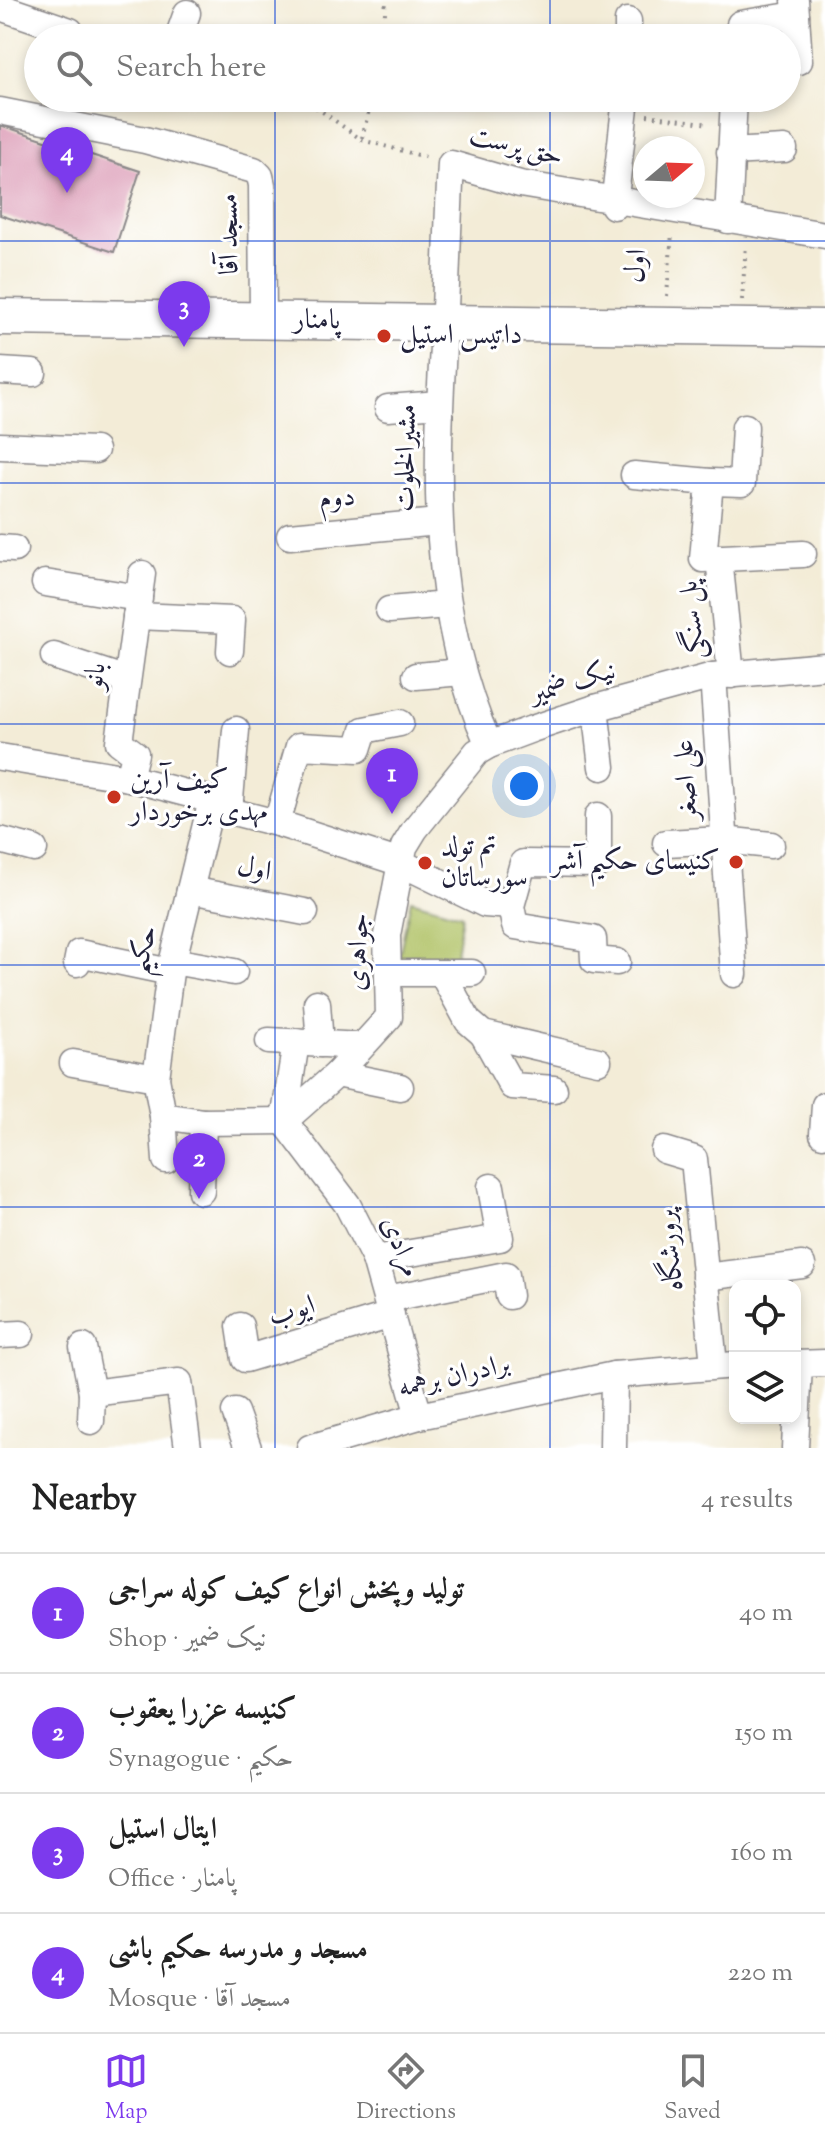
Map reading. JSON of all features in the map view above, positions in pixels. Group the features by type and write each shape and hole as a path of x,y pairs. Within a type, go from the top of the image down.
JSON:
{"street":[{"path":"0,7 50,24"},
{"path":"741,21 796,8"},
{"path":"183,24 187,13"},
{"name":"مسجد آقا","path":"0,111 145,140 254,170 260,176 262,185 263,321"},
{"path":"615,203 625,112"},
{"path":"733,112 731,139 737,221"},
{"path":"731,139 784,149"},
{"name":"حق پرست","path":"451,164 520,184 615,203 825,235"},
{"name":"مشیرالخلوت","path":"451,164 439,404 438,522 447,605 462,672 475,715 489,745"},
{"name":"پامنار","path":"0,317 825,328"},
{"path":"0,371 33,373"},
{"path":"388,408 439,404"},
{"path":"634,475 742,483 745,427"},
{"path":"0,446 95,450"},
{"name":"پل سنگی","path":"710,482 703,559 803,554"},
{"name":"دوم","path":"290,536 438,522"},
{"name":"پل سنگی","path":"719,558 722,676"},
{"path":"45,583 139,596 232,620 230,651"},
{"name":"بانو","path":"129,778 135,754 119,742 139,596"},
{"path":"389,610 447,605"},
{"path":"54,656 127,680"},
{"name":"نیک ضمیر","path":"401,863 404,847 415,829 469,762 489,745 595,708 722,676 825,666"},
{"path":"416,676 462,672"},
{"name":"علی اصغر","path":"722,676 723,840 734,974"},
{"path":"595,708 602,767"},
{"path":"277,823 299,746 358,749 364,730 400,723"},
{"name":"حکیم","path":"166,1160 156,1078 171,967 190,890 221,805 236,730"},
{"path":"0,757 129,778 401,863 485,904 511,906"},
{"path":"598,816 598,864 523,863 511,906 515,926 593,939 594,960 617,962"},
{"path":"0,840 34,849"},
{"path":"666,843 723,840 771,845"},
{"name":"جواهری","path":"284,1121 337,1074 389,1017 387,935 401,863"},
{"name":"اول","path":"190,890 305,912"},
{"path":"77,963 79,953 171,967 234,972"},
{"path":"388,973 472,973"},
{"path":"442,973 468,1021 483,1034 512,1086 554,1089"},
{"path":"163,1116 203,1122 284,1121 317,1003"},
{"path":"483,1034 598,1061"},
{"path":"269,1041 362,1046"},
{"path":"73,1063 156,1078"},
{"path":"337,1074 400,1087"},
{"path":"823,1134 825,1105"},
{"name":"مرادی","path":"284,1121 347,1204 375,1259 419,1416"},
{"path":"201,1191 203,1122"},
{"name":"پرورشگاه","path":"664,1150 694,1159 705,1277 725,1365"},
{"path":"375,1259 500,1238 491,1187"},
{"path":"705,1277 802,1265"},
{"path":"389,1307 506,1275 509,1296"},
{"name":"ایوب","path":"240,1326 245,1359 389,1307"},
{"path":"83,1347 92,1393 91,1421"},
{"path":"795,1448 806,1364"},
{"name":"برادران برهمه","path":"310,1448 419,1416 614,1375 725,1365"},
{"path":"613,1448 614,1375"},
{"path":"92,1393 179,1382 188,1448"},
{"path":"235,1412 248,1448"}],"path":[{"path":"384,24 386,0"},
{"name":"حق پرست","path":"323,112 362,140 451,164"},
{"path":"362,140 369,112"},
{"path":"648,112 731,139"},
{"name":"اول","path":"665,326 673,210"},
{"path":"737,221 740,327"}],"green space":[{"path":"411,900 462,915 455,961 398,961"}],"building":[{"path":"0,125 140,171 114,252 0,215"}],"place":[{"name":"مسجد و مدرسه حکیم باشی","path":"67,193"},
{"name":"داتیس استیل","path":"384,336"},
{"name":"ایتال استیل","path":"184,347"},
{"name":"کیف آرین مهدی برخوردار","path":"114,797"},
{"name":"تولید وپخش انواع کیف کوله سراجی","path":"392,814"},
{"name":"کنیسای حکیم آشر","path":"736,862"},
{"name":"تم تولد سورساتان","path":"425,863"},
{"name":"کنیسه عزرا یعقوب","path":"199,1199"}]}
